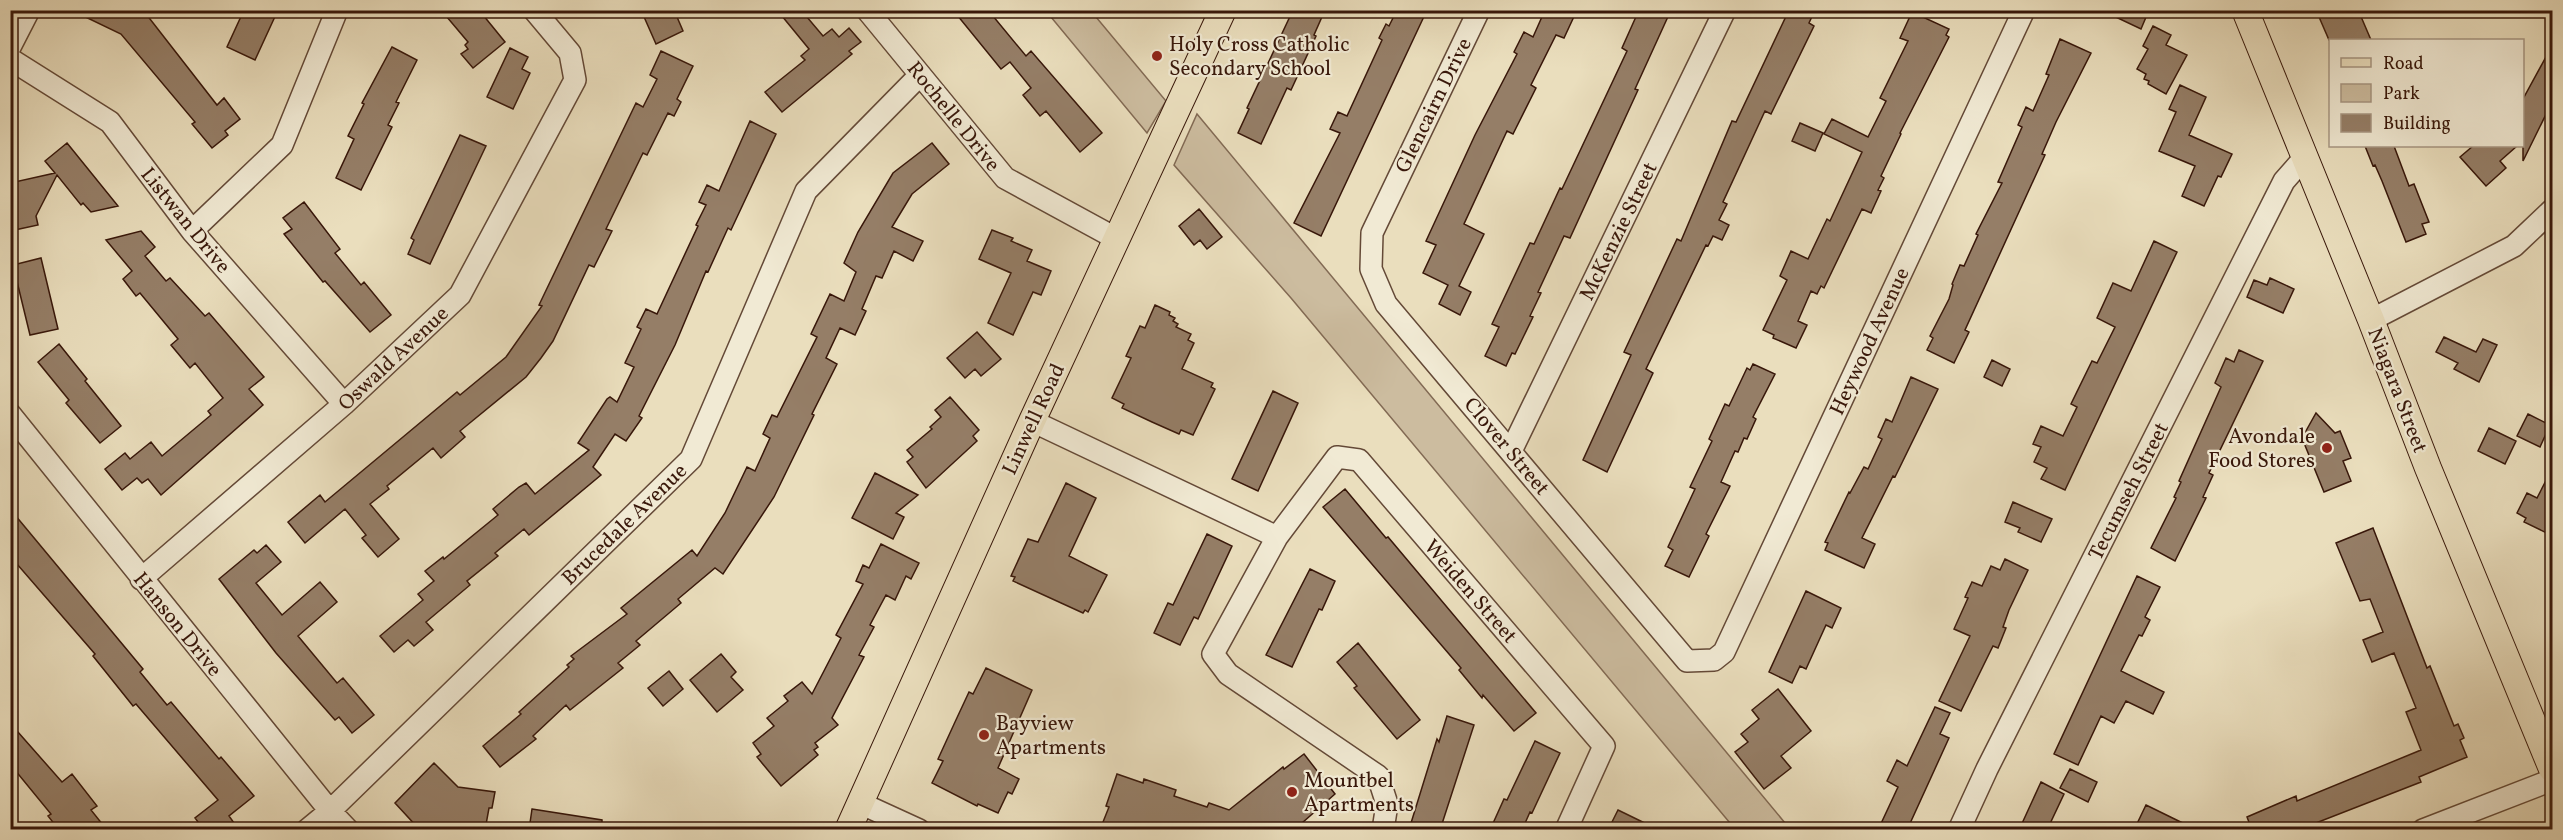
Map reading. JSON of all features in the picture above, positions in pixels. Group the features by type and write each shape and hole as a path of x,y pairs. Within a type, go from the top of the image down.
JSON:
{"main road":[{"name":"Linwell Road","path":"848,830 1032,422 1223,10"},
{"name":"Niagara Street","path":"2245,10 2433,479 2553,769"}],"street":[{"path":"10,47 29,10"},
{"path":"192,231 282,145 337,10"},
{"name":"Oswald Avenue","path":"141,579 344,404 460,295 575,80 570,53 534,10"},
{"name":"Rochelle Drive","path":"867,10 1005,178 1117,239"},
{"name":"Glencairn Drive","path":"1388,199 1479,10"},
{"name":"McKenzie Street","path":"1511,451 1725,10"},
{"name":"Heywood Avenue","path":"1704,660 1714,660 1724,652 2024,10"},
{"name":"Listwan Drive","path":"10,59 110,122 192,231 344,404"},
{"name":"Brucedale Avenue","path":"307,830 330,811 691,459 806,191 920,75"},
{"name":"Tecumseh Street","path":"1959,830 1992,758 2284,180 2305,157"},
{"name":"Clover Street","path":"1388,199 1372,233 1371,269 1386,304 1687,661 1704,660"},
{"path":"2371,320 2514,246 2553,210"},
{"name":"Hanson Drive","path":"10,414 141,579 348,830"},
{"path":"1032,422 1277,537"},
{"name":"Weiden Street","path":"1383,830 1387,804 1378,776 1228,674 1213,654 1277,537 1337,457 1359,460 1604,746 1566,830"},
{"path":"2423,830 2553,780"},
{"path":"860,803 919,830"}],"green space":[{"path":"1046,11 1091,11 1166,101 1147,133"},
{"path":"1197,114 1790,829 1735,829 1291,298 1174,165"}],"building":[{"path":"71,10 143,10 217,105 224,98 240,119 225,131 228,135 212,148 192,124 195,122 121,34"},
{"path":"244,10 278,10 255,60 227,47"},
{"path":"441,10 479,10 505,42 473,68 461,54 468,49 465,45 468,42"},
{"path":"641,10 674,10 683,31 656,44"},
{"path":"777,10 801,10 823,36 832,29 839,37 849,28 861,42 849,51 852,54 782,112 765,92 805,60 801,56 809,49"},
{"path":"953,10 988,10 1026,56 1031,51 1102,133 1080,152 1046,111 1040,116 1023,95 1031,88 1010,62 1001,69"},
{"path":"1293,10 1325,10 1314,35 1316,36 1291,90 1287,88 1261,144 1238,133 1249,109 1247,108"},
{"path":"1397,10 1427,10 1321,236 1294,223 1340,133 1330,129 1338,112 1347,116 1382,40 1379,38 1386,24 1389,26"},
{"path":"1545,10 1577,10 1564,38 1556,35 1531,85 1536,88 1513,134 1507,131 1464,224 1484,234 1459,286 1471,292 1460,315 1439,304 1448,285 1423,273 1436,245 1426,241 1475,135 1517,54 1514,52 1524,32 1533,37"},
{"path":"1639,10 1671,10 1635,89 1638,90 1570,238 1564,236 1538,292 1541,293 1530,316 1533,317 1515,354 1512,353 1506,366 1485,356 1499,327 1492,324 1530,243 1534,244 1560,188 1562,189 1627,51 1622,48"},
{"path":"1789,10 1815,10 1809,23 1814,26 1771,114 1765,111 1723,202 1727,204 1719,220 1729,225 1722,240 1713,236 1708,246 1706,245 1646,369 1653,373 1607,472 1583,460 1631,355 1624,352 1677,239 1681,241 1732,121 1736,122"},
{"path":"2101,10 2149,10 2141,29"},
{"path":"2316,10 2346,10 2348,17 2359,12 2371,39 2329,39"},
{"path":"1912,12 1949,29 1946,35 1949,37 1900,133 1881,176 1884,178 1878,190 1881,191 1871,213 1862,209 1824,288 1821,286 1817,294 1811,291 1798,321 1807,325 1796,348 1773,338 1774,335 1763,330 1787,280 1780,276 1791,251 1808,259 1827,219 1830,221 1862,152 1824,134 1832,119 1868,137 1886,101 1880,98 1908,41 1900,38"},
{"path":"2153,26 2171,35 2166,45 2187,55 2166,94 2148,84 2149,81 2144,79 2146,74 2137,69 2148,49 2143,46"},
{"path":"2060,39 2091,53 2056,122 2042,154 2045,155 1965,330 1969,332 1954,363 1927,350 1933,338 1930,336 1949,299 1960,265 1964,266 1978,235 1976,234 2002,183 1998,182 2022,127 2018,125 2026,107 2033,111 2049,75 2046,74"},
{"path":"2553,44 2553,100 2523,161 2524,147 2524,97"},
{"path":"392,47 417,60 396,102 399,103 388,125 392,127 361,190 336,178 354,139 348,136 364,104 362,103"},
{"path":"510,48 528,57 522,69 530,73 513,109 487,97"},
{"path":"661,51 693,66 677,99 681,102 674,116 668,113 647,155 643,153 606,229 612,231 594,267 589,265 553,341 541,358 526,377 460,431 465,437 441,458 433,448 387,486 389,489 370,504 399,539 378,557 362,538 366,535 345,509 305,543 288,522 320,495 325,502 457,392 460,395 506,357 542,306 539,305 636,103 643,107 657,79 650,75"},
{"path":"2180,85 2206,97 2189,135 2232,154 2221,177 2218,176 2204,206 2182,196 2195,166 2159,151 2176,112 2169,109"},
{"path":"750,121 776,134 731,230 728,228 708,272 706,271 675,345 639,416 642,418 626,441 615,434 593,467 601,475 529,535 524,529 495,553 498,556 467,581 470,585 426,622 433,630 414,646 408,640 394,652 380,636 423,600 418,594 434,581 425,571 443,557 444,559 498,515 493,509 519,487 526,483 535,494 589,450 578,443 607,399 610,397 617,402 634,367 625,363 641,329 637,327 646,309 657,314 698,226 696,225 706,205 699,202 707,185 719,191"},
{"path":"1800,123 1823,133 1815,151 1792,141"},
{"path":"460,135 486,146 430,264 408,254 414,240 411,238"},
{"path":"67,143 118,206 91,212 83,203 81,205 57,175 36,216 38,225 10,231 10,183 55,173 45,161"},
{"path":"932,143 949,164 912,194 892,227 923,241 913,261 894,251 882,278 876,276 862,309 866,311 855,335 840,328 826,358 837,364 812,414 814,415 774,497 723,574 715,568 678,599 681,603 636,641 640,645 618,663 623,668 570,710 566,705 533,736 536,739 500,767 483,746 521,714 519,712 569,667 567,665 574,659 571,656 627,614 621,608 692,550 697,556 725,513 747,467 755,471 770,438 763,434 772,415 777,417 817,337 811,334 830,294 844,301 856,272 844,263 858,232 893,173"},
{"path":"2365,147 2394,147 2409,186 2414,184 2429,222 2422,224 2426,234 2406,242 2382,181 2375,165 2373,166"},
{"path":"2472,147 2516,147 2500,161 2506,168 2486,186 2460,157"},
{"path":"304,202 340,249 335,253 361,285 364,282 391,315 370,332 325,281 323,282 284,234 292,229 283,218"},
{"path":"1199,209 1222,237 1207,249 1200,240 1194,245 1179,226"},
{"path":"992,230 1013,238 1011,241 1032,250 1027,261 1051,271 1041,295 1033,292 1013,335 988,323 1011,273 979,259"},
{"path":"141,231 155,247 145,256 166,281 170,278 205,316 209,313 264,377 249,389 263,405 161,495 148,479 142,483 137,478 122,490 105,469 125,453 130,459 151,442 162,456 211,415 208,411 223,398 195,363 190,368 171,345 178,339 140,293 136,296 123,279 132,271 106,240"},
{"path":"2154,241 2177,252 2065,490 2041,479 2047,468 2034,462 2041,447 2033,444 2041,426 2063,436 2077,407 2071,404 2092,361 2097,363 2115,327 2097,318 2113,283 2131,291"},
{"path":"41,258 58,329 30,335 13,265"},
{"path":"2270,278 2294,289 2283,313 2247,297 2254,280 2267,285"},
{"path":"1155,305 1170,312 1169,315 1175,318 1173,321 1178,324 1176,327 1191,334 1188,340 1194,343 1182,369 1213,383 1211,387 1215,389 1193,435 1181,430 1179,434 1152,422 1122,408 1124,404 1112,398 1131,358 1126,356 1140,326 1145,328"},
{"path":"977,332 1001,359 981,376 975,369 965,378 947,358"},
{"path":"2444,337 2476,352 2483,339 2497,345 2479,382 2454,369 2458,363 2436,352"},
{"path":"59,344 121,426 100,443 66,403 69,400 38,362"},
{"path":"2239,350 2263,361 2209,473 2213,475 2203,497 2206,498 2175,561 2151,548 2176,498 2174,497 2181,482 2179,481 2221,387 2215,383 2226,358 2234,362"},
{"path":"1992,360 2010,369 2002,386 1984,377"},
{"path":"1753,364 1775,374 1753,417 1756,419 1747,439 1744,438 1738,452 1735,451 1721,482 1730,486 1706,534 1709,536 1689,577 1665,566 1673,550 1668,547 1695,489 1690,487 1712,441 1709,439 1725,404 1729,406 1747,368 1750,370"},
{"path":"1911,377 1938,389 1862,538 1875,544 1864,568 1825,550 1828,543 1825,542 1849,492 1864,467 1868,469 1882,439 1878,437 1886,419 1892,422"},
{"path":"1273,391 1298,403 1258,491 1232,479"},
{"path":"950,397 979,430 973,436 977,441 926,488 907,462 913,457 907,450 932,429 930,427 941,417 935,410"},
{"name":"Avondale Food Stores","path":"2316,413 2335,433 2340,431 2351,458 2343,461 2351,481 2324,492 2302,438"},
{"path":"2528,414 2550,425 2540,447 2517,436"},
{"path":"2489,428 2516,441 2505,464 2478,451"},
{"path":"2553,467 2553,536 2524,522 2526,518 2517,513 2527,493 2537,498"},
{"path":"875,473 918,495 896,513 904,517 893,539 852,518"},
{"path":"1066,483 1096,498 1069,556 1107,575 1088,612 1085,610 1083,613 1013,581 1015,577 1011,576 1028,539 1038,542"},
{"path":"1345,489 1536,713 1514,731 1483,695 1482,698 1459,670 1461,668 1323,507"},
{"path":"2013,502 2052,519 2041,542 2018,532 2020,528 2005,522"},
{"path":"10,509 143,669 140,672 167,705 171,702 254,796 229,816 239,830 204,830 195,818 218,800 136,704 133,706 93,656 95,654 10,556"},
{"path":"2373,528 2427,668 2430,666 2454,726 2458,724 2464,738 2460,740 2467,757 2419,777 2421,782 2298,830 2252,830 2247,817 2296,796 2297,801 2421,750 2406,712 2416,708 2394,653 2372,662 2363,640 2383,632 2370,599 2360,601 2336,543"},
{"path":"1207,534 1232,546 1198,619 1194,617 1180,645 1154,633 1168,603 1173,605"},
{"path":"881,544 919,563 911,579 906,576 895,600 886,595 870,625 874,627 859,655 864,657 832,718 838,725 815,743 818,747 814,750 818,755 781,786 757,757 761,754 753,743 774,726 767,718 788,701 784,696 802,682 812,694 841,638 836,635 863,584 856,581 863,565 869,568"},
{"path":"266,545 281,562 256,583 282,615 320,582 337,602 298,636 337,683 343,678 374,715 352,733 339,717 335,720 276,653 219,579 254,550 257,553"},
{"path":"2005,559 2028,570 2009,610 2003,627 2006,628 1998,648 1993,646 1961,711 1939,701 1970,636 1954,629 1968,598 1965,597 1972,582 1982,586 1991,566 2000,570"},
{"path":"1310,569 1335,581 1292,667 1266,655"},
{"path":"2137,576 2160,587 2145,617 2150,620 2142,636 2139,635 2121,671 2164,692 2153,714 2126,701 2114,723 2101,716 2078,765 2054,754"},
{"path":"1806,591 1841,608 1832,628 1826,625 1806,669 1800,666 1792,683 1769,672"},
{"path":"1358,643 1420,720 1397,739 1354,688 1357,686 1337,662"},
{"path":"721,654 736,672 731,677 743,690 717,712 690,680"},
{"name":"Bayview Apartments","path":"986,668 1032,690 998,768 1019,779 1012,794 1008,792 998,813 978,804 977,806 932,783 943,761 938,759 969,692 973,694"},
{"path":"669,671 683,689 663,706 648,688"},
{"path":"1778,689 1811,731 1781,756 1791,768 1764,789 1735,752 1748,742 1741,734 1759,719 1752,710"},
{"path":"1935,707 1950,713 1940,734 1949,738 1907,830 1878,830 1898,787 1887,781 1897,760 1907,766"},
{"path":"1447,716 1474,725 1440,830 1433,830 1411,823 1437,739 1439,742"},
{"path":"10,723 62,782 72,774 97,806 91,810 107,830 59,830 48,816 51,814 10,764"},
{"path":"1535,741 1560,753 1532,813 1530,812 1522,830 1490,830 1504,799 1507,800"},
{"name":"Mountbel Apartments","path":"1304,754 1335,794 1294,830 1125,830 1103,822 1117,774 1143,783 1144,779 1176,790 1174,796 1207,807 1209,803 1229,810 1283,767 1284,769"},
{"path":"434,763 458,787 495,792 485,830 453,830 422,825 419,829 395,803"},
{"path":"2070,769 2097,782 2088,802 2060,788"},
{"path":"2041,782 2064,794 2047,830 2019,830"},
{"path":"2146,805 2197,830 2134,830"},
{"path":"532,809 602,820 602,830 529,830"},
{"path":"1618,810 1659,830 1608,830"}],"place":[{"name":"Holy Cross Catholic Secondary School","path":"1157,56"},
{"name":"Avondale Food Stores","path":"2327,448"},
{"name":"Bayview Apartments","path":"984,735"},
{"name":"Mountbel Apartments","path":"1292,792"}]}
